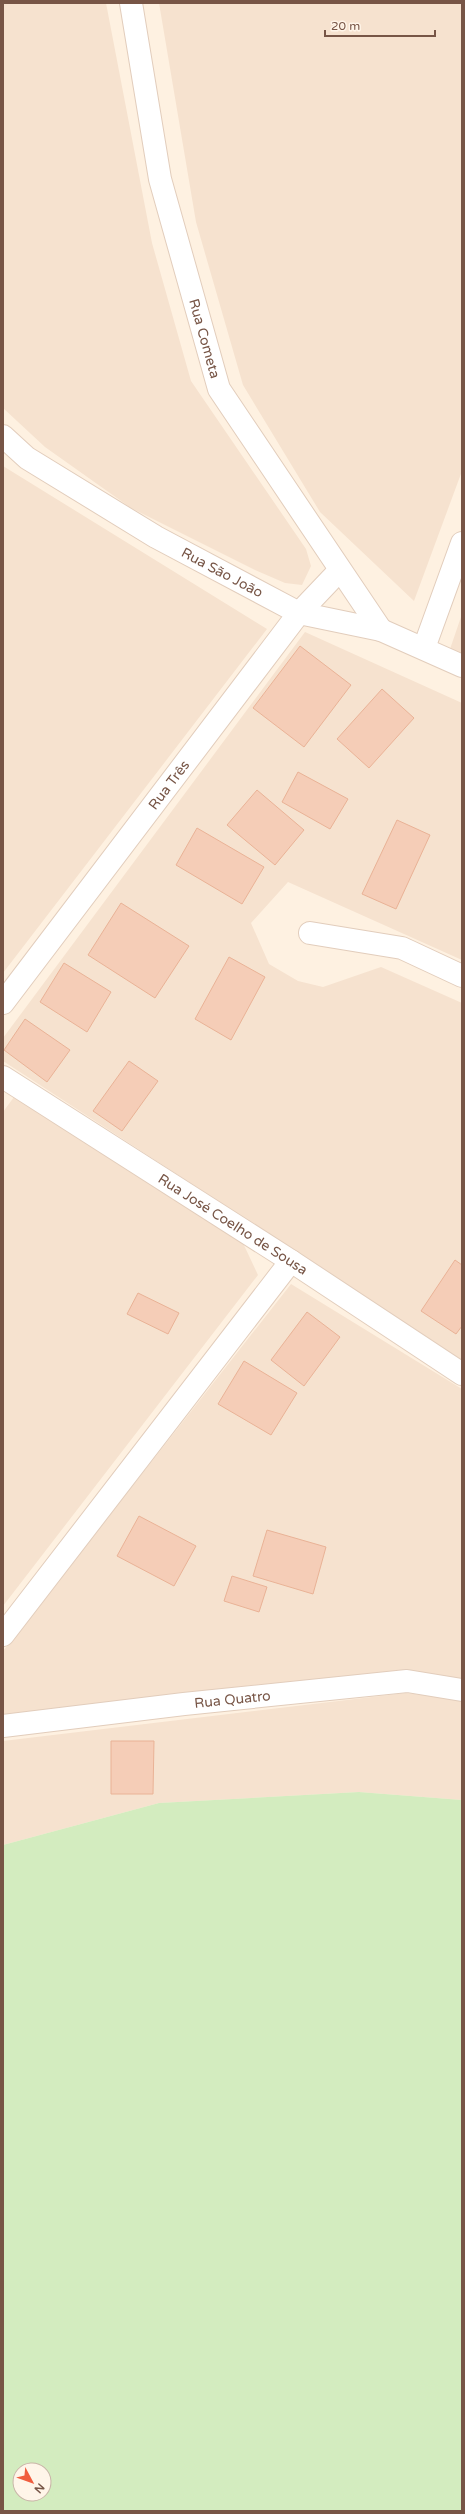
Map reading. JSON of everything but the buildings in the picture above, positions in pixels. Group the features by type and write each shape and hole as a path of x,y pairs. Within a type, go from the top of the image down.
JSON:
{"street":[{"name":"Rua Cometa","path":"131,3 160,179 219,389 339,571 381,630"},
{"name":"Rua São João","path":"3,436 27,458 156,538 299,613 381,630 462,666"},
{"path":"424,648 462,543"},
{"name":"Rua Três","path":"3,1003 299,613 339,571"},
{"path":"310,933 402,948 462,976"},
{"name":"Rua José Coelho de Sousa","path":"5,1083 290,1260 462,1374"},
{"path":"3,1635 290,1260"},
{"name":"Rua Quatro","path":"3,1726 184,1704 407,1681 462,1690"}],"shaded area":[{"path":"3,3 106,3 152,243 191,381 306,549 311,566 302,585 285,583 255,570 131,508 45,447 3,408"},
{"path":"159,3 462,3 462,471 414,601 320,512 243,385 196,222"},
{"path":"3,466 267,629 3,973"},
{"path":"462,614 462,658 449,652"},
{"path":"305,632 462,703 462,960 288,882 251,923 269,964 298,981 323,987 381,967 462,1003 462,1360 3,1061 3,1038"},
{"path":"14,1097 242,1241 258,1275 3,1606 3,1112"},
{"path":"291,1284 462,1389 462,1681 409,1672 253,1685 3,1718 3,1651"},
{"path":"406,1693 462,1700 462,1800 359,1792 159,1803 3,1845 3,1741"}],"green space":[{"path":"359,1792 462,1800 462,2511 3,2511 3,1845 159,1803"}]}
